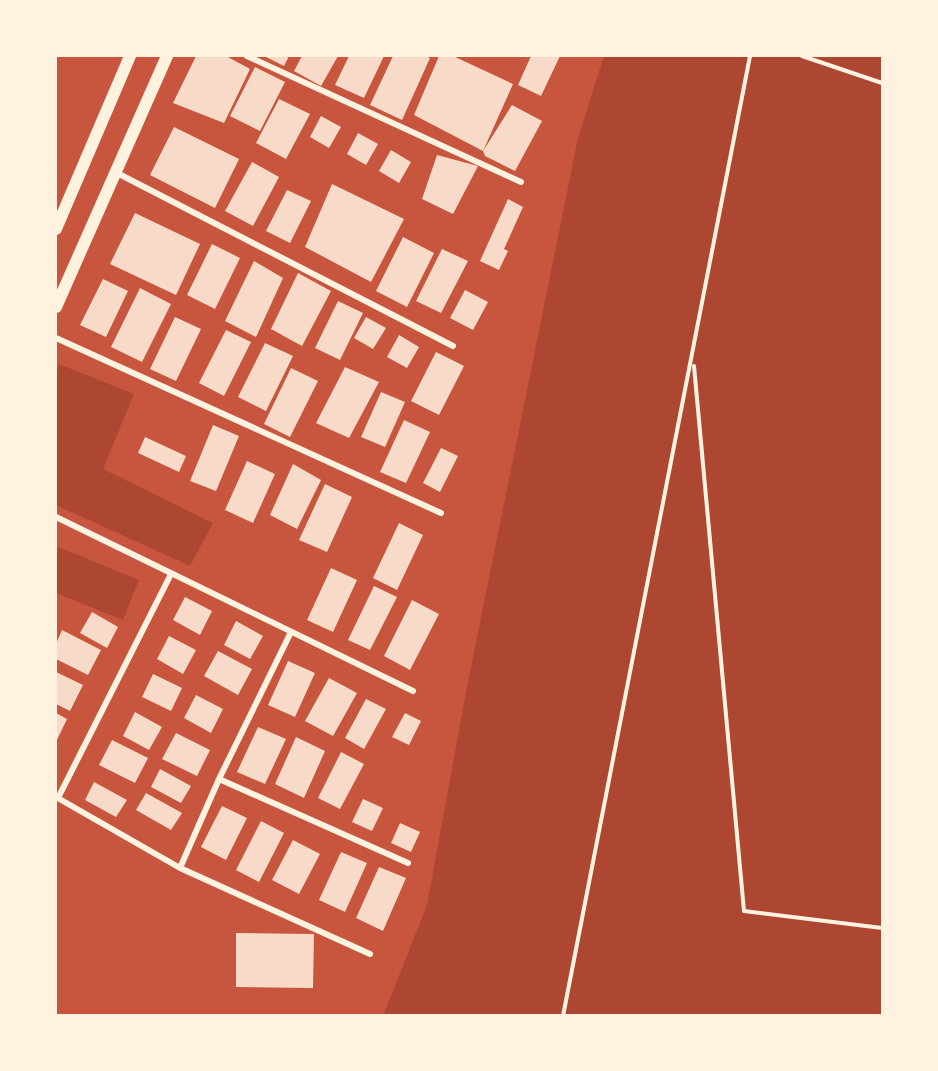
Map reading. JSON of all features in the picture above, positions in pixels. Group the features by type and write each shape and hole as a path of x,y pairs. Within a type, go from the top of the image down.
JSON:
{"main road":[{"path":"56,229 130,56"},
{"path":"56,307 166,56"}],"street":[{"path":"247,56 521,182"},
{"path":"117,172 453,345"},
{"path":"56,338 441,513"},
{"path":"56,517 413,691"},
{"path":"171,574 57,798 180,868 370,954"},
{"path":"180,868 219,780 291,632"},
{"path":"219,780 408,863"}],"path":[{"path":"563,1016 693,360 750,56"},
{"path":"802,56 882,83"},
{"path":"693,360 744,911 882,928"}],"shaded area":[{"path":"604,56 882,56 882,1015 383,1016 427,905 467,687 578,138"},
{"path":"59,364 134,394 103,469 213,523 190,566 56,505 56,374"},
{"path":"56,546 139,580 123,620 56,593"}],"building":[{"path":"196,56 226,56 250,69 224,123 173,103"},
{"path":"264,56 289,56 284,66"},
{"path":"302,56 338,56 321,86 294,71"},
{"path":"349,56 384,56 364,98 335,85"},
{"path":"393,56 430,58 402,120 370,105"},
{"path":"439,56 453,56 513,84 483,151 414,115"},
{"path":"531,56 560,56 541,96 518,85"},
{"path":"255,67 285,82 260,131 230,116"},
{"path":"279,99 310,114 286,159 256,143"},
{"path":"512,105 542,121 515,171 485,156 483,151"},
{"path":"321,116 341,127 329,148 310,137"},
{"path":"174,127 239,159 215,208 150,175"},
{"path":"358,133 378,144 366,165 347,154"},
{"path":"391,150 411,162 399,183 379,171"},
{"path":"437,155 478,166 453,214 422,199"},
{"path":"252,162 279,177 253,226 225,211"},
{"path":"332,184 404,219 371,282 305,247"},
{"path":"287,190 311,201 290,243 266,231"},
{"path":"508,199 523,207 504,249 508,251 499,270 480,261"},
{"path":"135,213 200,244 176,295 110,264"},
{"path":"403,237 434,253 407,307 376,291"},
{"path":"212,244 240,258 215,309 187,295"},
{"path":"442,249 468,261 441,313 416,301"},
{"path":"254,261 283,278 256,337 225,321"},
{"path":"298,273 331,291 302,346 271,329"},
{"path":"103,279 128,291 106,337 80,325"},
{"path":"140,288 171,304 142,362 111,347"},
{"path":"465,290 488,302 473,330 450,318"},
{"path":"338,301 363,313 340,360 315,348"},
{"path":"175,317 201,329 176,381 150,369"},
{"path":"366,317 386,328 373,349 354,338"},
{"path":"226,330 251,342 224,396 199,383"},
{"path":"399,335 419,347 407,368 387,357"},
{"path":"265,343 293,356 266,411 238,397"},
{"path":"436,352 464,366 439,415 411,401"},
{"path":"345,367 379,382 349,438 316,423"},
{"path":"291,368 318,381 290,437 264,424"},
{"path":"381,392 405,402 385,447 361,437"},
{"path":"404,420 430,432 406,483 380,472"},
{"path":"213,425 239,436 216,491 190,481"},
{"path":"145,437 186,456 179,472 138,453"},
{"path":"441,448 458,456 440,492 423,483"},
{"path":"247,461 275,474 253,523 225,510"},
{"path":"293,464 321,480 297,529 270,515"},
{"path":"325,484 352,497 327,552 299,540"},
{"path":"399,523 423,535 397,590 373,578"},
{"path":"331,568 357,580 333,632 307,620"},
{"path":"374,586 397,597 370,650 348,640"},
{"path":"185,597 212,611 200,635 173,620"},
{"path":"412,600 439,614 410,670 384,656"},
{"path":"92,612 118,627 107,648 80,633"},
{"path":"236,621 263,636 250,659 224,645"},
{"path":"62,630 101,650 88,675 56,659 56,644"},
{"path":"169,636 196,650 183,674 157,659"},
{"path":"218,651 252,669 238,695 204,676"},
{"path":"288,661 315,673 295,717 268,705"},
{"path":"56,672 83,685 70,711 56,704"},
{"path":"153,674 182,688 171,711 142,697"},
{"path":"329,678 357,693 333,736 305,721"},
{"path":"196,695 223,709 211,733 184,718"},
{"path":"366,699 386,709 364,749 345,738"},
{"path":"135,712 162,727 149,750 123,736"},
{"path":"56,713 67,719 56,742"},
{"path":"405,713 421,721 409,745 392,737"},
{"path":"258,727 286,739 265,784 237,772"},
{"path":"176,733 210,750 197,776 162,759"},
{"path":"296,737 325,751 304,798 275,784"},
{"path":"112,740 148,758 135,783 99,765"},
{"path":"341,752 364,764 340,809 318,798"},
{"path":"160,769 191,786 181,803 151,787"},
{"path":"94,782 127,800 116,817 85,800"},
{"path":"146,793 182,813 171,830 136,810"},
{"path":"363,799 383,808 372,831 352,822"},
{"path":"222,806 247,818 226,860 201,847"},
{"path":"261,821 284,833 259,882 236,870"},
{"path":"400,823 420,832 411,852 391,843"},
{"path":"293,840 320,854 299,894 272,880"},
{"path":"341,852 367,863 345,912 319,900"},
{"path":"379,867 406,878 383,931 356,918"},
{"path":"236,933 314,934 313,988 236,987"}]}
